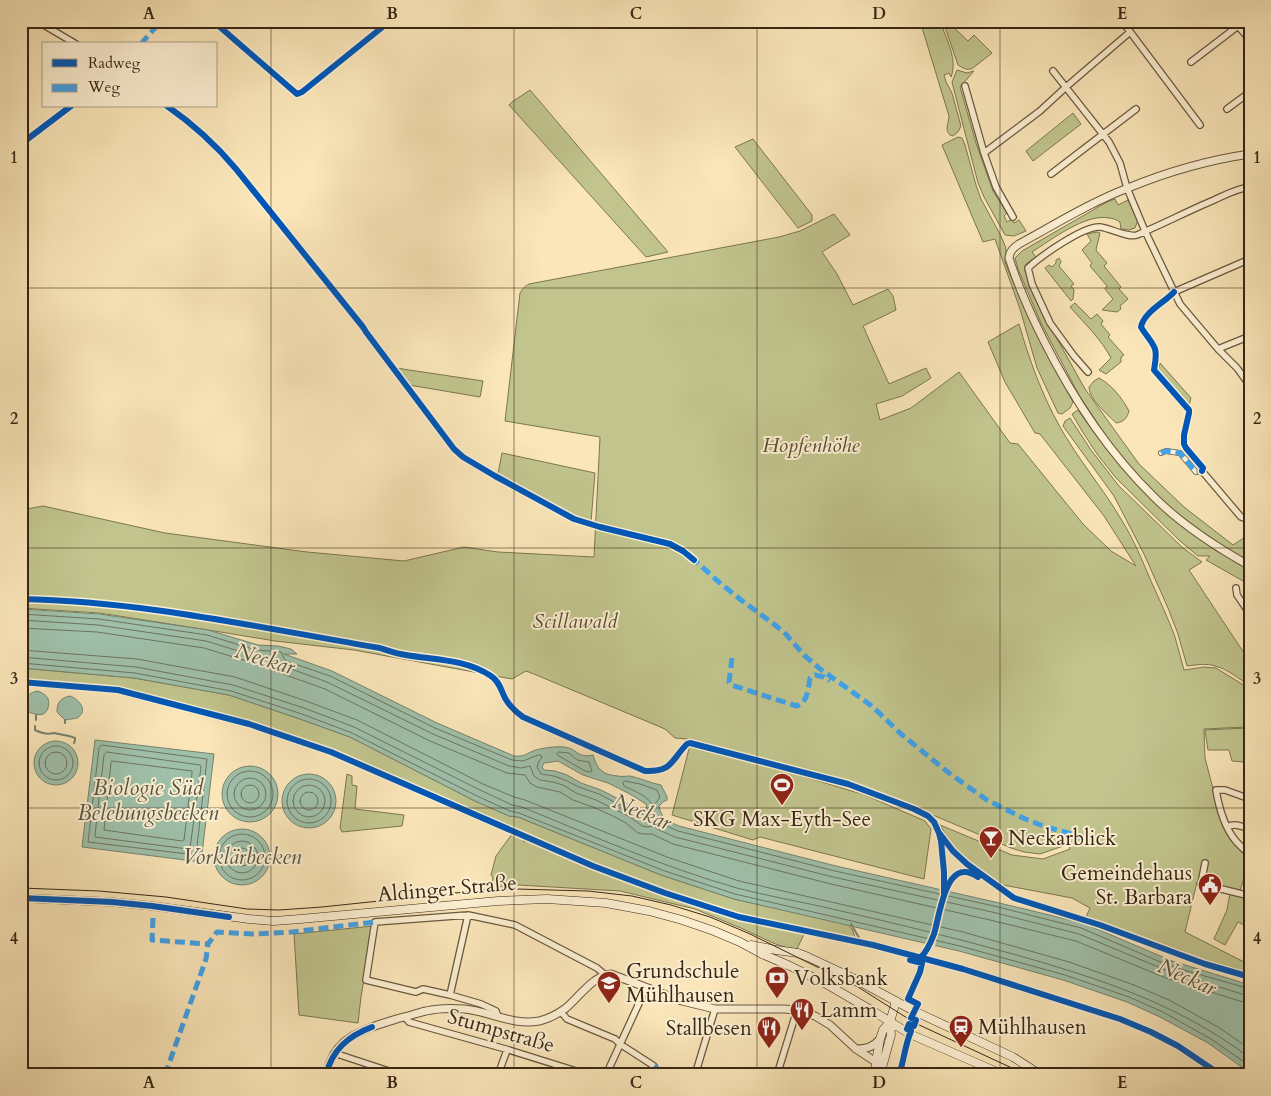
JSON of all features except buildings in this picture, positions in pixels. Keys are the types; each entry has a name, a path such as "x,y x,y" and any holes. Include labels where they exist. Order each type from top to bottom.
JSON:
{"main road":[{"name":"Aldinger Straße","path":"21,898 112,902 229,918 274,920 498,901 560,900 606,904 650,911 714,931 740,942 823,982 907,1033 1004,1075"},
{"name":"Aldinger Straße","path":"740,942 767,949 798,952 808,956 941,1024 1013,1057 1041,1075"},
{"path":"875,1075 891,1035 890,1022 896,1001"},
{"path":"880,1075 880,1039 883,1030 890,1022"},
{"path":"891,1035 900,1032 907,1033"}],"street":[{"path":"37,21 73,42"},
{"path":"1122,21 1200,125"},
{"path":"1191,62 1238,23 1250,40"},
{"path":"984,153 1040,111 1130,32"},
{"path":"1053,71 1109,142 1120,163 1127,188 1145,230 1180,304 1218,349 1237,368 1250,386"},
{"path":"965,86 996,187 1013,217"},
{"path":"1227,109 1250,92"},
{"path":"1050,174 1136,110"},
{"path":"1250,154 1199,165 1127,188 1019,244 1013,249 1009,258 1032,316 1053,360 1080,405 1110,447 1143,486 1170,512 1223,551 1250,566"},
{"path":"1088,372 1050,323 1032,284 1028,268 1058,246 1090,228 1100,227 1134,236 1227,194 1250,187"},
{"path":"1174,292 1250,259"},
{"path":"1218,349 1250,336"},
{"path":"1161,453 1166,451 1180,453 1196,472 1202,471 1210,476 1241,517 1250,520"},
{"path":"1236,588 1237,595 1250,614"},
{"path":"1250,799 1225,790 1216,790 1222,818 1235,840 1250,855"},
{"path":"1227,827 1238,825 1250,830"},
{"path":"1206,863 1201,884 1250,896"},
{"name":"Aldinger Straße","path":"468,915 450,995 423,989 416,992 366,980 375,922 468,915 516,925 597,968 604,974 611,974 682,1001 715,1009 784,1009 797,1010 815,1016 830,1025 856,1048 879,1064"},
{"path":"326,1075 334,1053 343,1043 365,1030 426,1010 448,1008 466,1009 516,1022 539,1021 561,1012 604,974"},
{"path":"606,1075 646,988"},
{"path":"450,995 481,1004 496,1011 498,1017"},
{"path":"695,1075 715,1009"},
{"path":"777,1075 797,1010"},
{"path":"561,1012 567,1019 615,1039 654,1066"},
{"name":"Stumpstraße","path":"405,1017 409,1022 589,1075"},
{"path":"856,1048 864,1049 871,1047 880,1039"},
{"path":"498,1075 507,1050"},
{"path":"334,1053 401,1075"}],"green space":[{"path":"920,21 940,21 950,49 953,70 951,77 949,73 944,75 952,93 961,126 953,136 947,130 949,116"},
{"path":"943,21 947,21 968,41 974,35 992,53 971,69 965,69 958,65"},
{"path":"957,70 967,73 974,71 960,87 976,143 993,191 1007,213 1004,216 1007,222 1012,219 1014,223 1019,220 1026,231 1014,236 1005,235 978,183 952,82"},
{"path":"530,90 668,252 646,257 509,105"},
{"path":"1073,113 1081,124 1033,161 1026,151"},
{"path":"958,137 962,138 965,145 981,199 1006,248 1005,262 1008,270 1031,322 1073,402 1070,408 1062,414 1058,413 1037,368 1020,309 995,239 983,242 942,145"},
{"path":"753,139 812,215 812,221 798,228 735,147"},
{"path":"1115,199 1118,205 1128,200 1138,220 1135,228 1129,230 1121,229 1120,222 1110,218 1100,218 1080,223 1032,252 1036,257 1026,264 1025,271 1046,319 1085,389 1139,464 1184,507 1233,545 1250,534 1250,561 1229,550 1156,497 1110,442 1079,395 1041,323 1018,269 1015,258 1022,251"},
{"path":"834,214 850,235 822,252 837,274 853,305 888,289 893,296 896,310 863,326 889,384 926,368 931,378 902,396 876,404 880,420 911,408 959,372 1010,443 1018,444 1083,524 1111,551 1136,566 1104,516 1040,434 1035,433 1005,382 988,342 1019,324 1036,377 1053,415 1074,450 1114,507 1137,549 1175,637 1184,670 1204,667 1216,668 1250,689 1250,720 1246,727 1204,729 1205,758 1223,827 1241,851 1250,858 1240,891 1197,882 1185,932 1250,965 1250,975 1209,963 1179,950 1086,917 1090,908 1072,898 1003,885 988,878 972,867 950,842 940,825 1012,855 1043,859 1070,849 1069,844 1040,854 1011,848 871,789 687,739 675,738 665,729 526,671 512,679 354,650 275,641 100,613 21,608 21,510 43,506 165,533 307,552 404,561 464,547 498,552 594,557 600,437 505,421 520,293 522,290 529,284 779,237 800,231"},
{"path":"1100,233 1096,250 1107,263 1104,266 1128,299 1120,306 1121,309 1117,312 1102,310 1113,299 1105,289 1107,286 1090,266 1092,263 1082,250 1091,241 1087,234"},
{"path":"1059,258 1061,262 1059,266 1074,284 1071,286 1074,290 1071,301 1045,268 1049,265 1052,267"},
{"path":"1075,303 1091,319 1097,314 1103,321 1101,324 1110,335 1108,337 1124,355 1121,357 1121,362 1106,374 1099,370 1111,358 1098,338 1070,307"},
{"path":"1160,363 1191,398 1189,405 1158,370"},
{"path":"396,368 483,381 480,397 409,385"},
{"path":"1099,378 1116,392 1129,411 1123,421 1116,423 1092,397 1089,387"},
{"path":"1078,410 1122,467 1159,507 1218,552 1250,569 1250,585 1206,560 1210,556 1198,556 1180,541 1116,478 1097,454 1072,414"},
{"path":"1070,418 1091,450 1119,486 1183,548 1202,562 1189,570 1250,662 1250,686 1220,667 1205,664 1187,666 1178,634 1144,554 1114,496 1063,426 1065,421"},
{"path":"502,453 595,473 591,522 575,516 503,478 498,474"},
{"path":"21,668 134,678 229,695 350,737 475,801 661,875 734,899 847,924 852,929 856,940 735,913 634,880 315,746 247,721 120,689 21,681"},
{"path":"1250,723 1250,769 1244,762 1232,761 1229,750 1208,750 1205,730 1247,728"},
{"name":"SKG Max-Eyth-See","path":"690,745 769,766 865,795 925,821 931,829 924,879 760,837 753,840 672,815"},
{"path":"347,774 352,776 352,785 357,786 355,809 404,815 402,826 342,832 340,828"},
{"path":"512,834 520,836 524,842 528,840 525,838 594,868 668,896 739,918 805,932 797,949 790,949 695,909 620,891 518,885 491,888 493,878 491,875 496,856"},
{"path":"1230,893 1250,898 1250,928 1238,922 1225,945 1214,939 1227,910"},
{"path":"373,926 358,1023 299,1015 294,934"}],"water":[{"name":"Neckar","path":"21,609 99,614 208,630 258,645 291,649 297,654 284,654 332,671 437,723 514,756 546,748 568,748 584,756 593,755 598,768 604,773 630,776 661,785 667,797 667,800 659,806 663,817 679,826 836,866 1083,923 1172,961 1250,985 1250,1073 1208,1043 1160,1017 1127,1002 1063,980 959,951 734,899 661,875 475,801 350,737 229,695 134,678 21,668","holes":["558,761 583,775 608,783 646,804 648,815 646,816 636,808 601,790 581,783 567,775 544,770 542,767 544,763"]},
{"path":"38,691 45,695 49,701 47,710 41,715 26,711 25,707 25,700 28,695"},
{"path":"70,696 79,702 82,712 77,718 65,720 57,712 58,706 62,699"},
{"name":"Biologie Süd Belebungsbecken","path":"95,740 214,754 201,862 82,847"},
{"path":"56,741 68,745 74,751 78,763 74,775 68,781 56,785 44,781 38,775 34,763 38,751 44,745"},
{"name":"Vorklärbecken","path":"250,766 261,768 270,774 276,783 278,794 276,805 270,814 261,820 250,822 239,820 230,814 224,805 222,794 224,783 230,774 239,768"},
{"path":"304,774 314,774 324,778 332,786 336,801 332,816 324,824 314,828 304,828 294,824 286,816 282,806 282,796 286,786 294,778"},
{"name":"Vorklärbecken","path":"242,829 257,834 265,842 270,857 265,872 257,880 242,885 227,880 219,872 214,857 219,842 227,834"}],"pier":[{"path":"942,887 949,889 939,924 935,947 932,947 932,942 930,946 927,945"}],"waterway":[{"path":"36,715 36,720"},
{"path":"35,726 35,730 42,733 54,733 75,738 74,743"},
{"path":"851,924 861,941"}],"tram line":[{"path":"21,888 99,891 166,897 247,909 279,910 484,890 588,891 632,896 710,917 750,934 858,987 915,1023 1027,1075"}],"marked path":[{"path":"143,42 161,21"},
{"path":"1161,453 1166,451 1180,453 1196,472 1202,471 1202,467"},
{"path":"691,557 741,600 784,632 804,655 819,668 872,706 901,734 949,773 987,800 1023,818 1075,835 1083,840"},
{"path":"732,658 729,682 731,685 797,706 805,698 810,678 815,675 830,681"},
{"path":"153,918 152,940 208,944"},
{"path":"165,1075 206,959 208,944 217,932 253,934 292,932 375,922"},
{"path":"654,1066 666,1075"}],"cycle path":[{"path":"213,21 297,94 302,92 390,21"},
{"path":"21,144 68,108"},
{"path":"170,108 204,135 236,169 363,327 454,449 463,457 574,519 670,544 694,560"},
{"path":"1174,292 1150,312 1141,327 1155,349 1154,370 1189,410 1184,444 1203,468 1202,471"},
{"path":"21,599 66,601 156,610 380,648 403,655 460,663 481,670 494,678 509,704 523,717 645,771 654,771 666,767 690,743 848,784 914,809 928,816 934,822 941,841 944,893"},
{"path":"21,682 118,690 249,724 331,752 593,866 665,893 739,917 873,945 963,969 1120,1019 1178,1046 1221,1075"},
{"path":"940,834 953,851 967,864 1014,898 1100,925 1205,964 1250,977"},
{"path":"920,958 927,950 933,937 942,902 951,880 958,874 967,872 978,877"},
{"path":"21,898 112,902 229,917"},
{"path":"899,1075 911,1031 907,1029 909,1024 914,1026 916,1020 911,1018 918,1004 908,999 922,963 910,960"},
{"path":"326,1075 332,1058 342,1045 372,1027"}],"place":[{"name":"SKG Max-Eyth-See","path":"782,806"},
{"name":"Neckarblick","path":"991,859"},
{"name":"Gemeindehaus St. Barbara","path":"1210,906"},
{"name":"Volksbank","path":"777,999"},
{"name":"Grundschule Mühlhausen","path":"609,1004"},
{"name":"Lamm","path":"802,1031"},
{"name":"Mühlhausen","path":"961,1048"},
{"name":"Stallbesen","path":"769,1049"}],"park label":[{"name":"Hopfenhöhe","path":"811,445"},
{"name":"Scillawald","path":"575,621"}]}
